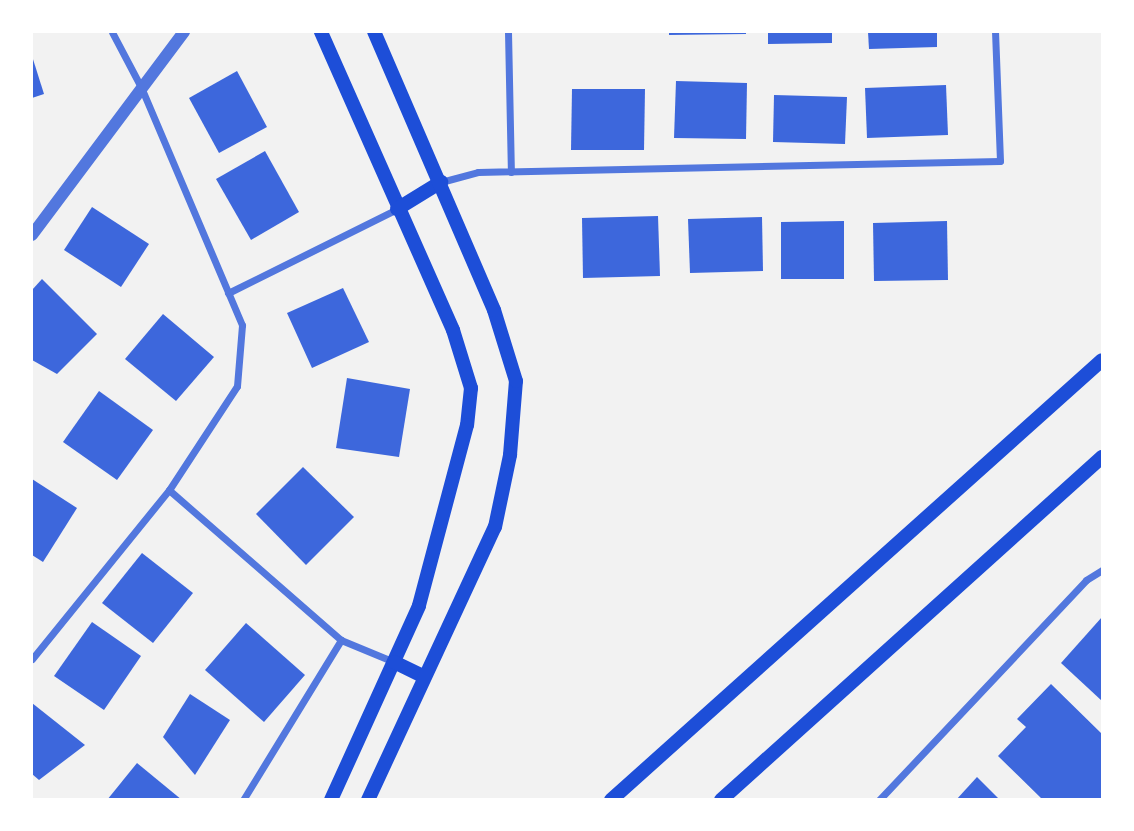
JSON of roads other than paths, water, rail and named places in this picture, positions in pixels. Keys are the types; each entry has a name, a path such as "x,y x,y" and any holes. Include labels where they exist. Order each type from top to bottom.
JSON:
{"main road":[{"path":"321,32 397,209 453,330 471,388 467,425 419,606 331,800"},
{"path":"368,800 495,527 510,454 516,381 494,310 374,32"},
{"path":"397,209 441,182"},
{"path":"611,800 1102,360"},
{"path":"721,800 1101,462"},
{"path":"394,662 425,677"}],"street":[{"path":"32,659 169,490 237,386 242,325 142,89 112,32"},
{"path":"32,235 184,32"},
{"path":"508,32 511,172"},
{"path":"441,182 478,172 1000,161 995,32"},
{"path":"228,293 397,209"},
{"path":"169,490 341,640 394,662"},
{"path":"879,800 1086,580 1102,570"},
{"path":"243,800 341,640"}]}
